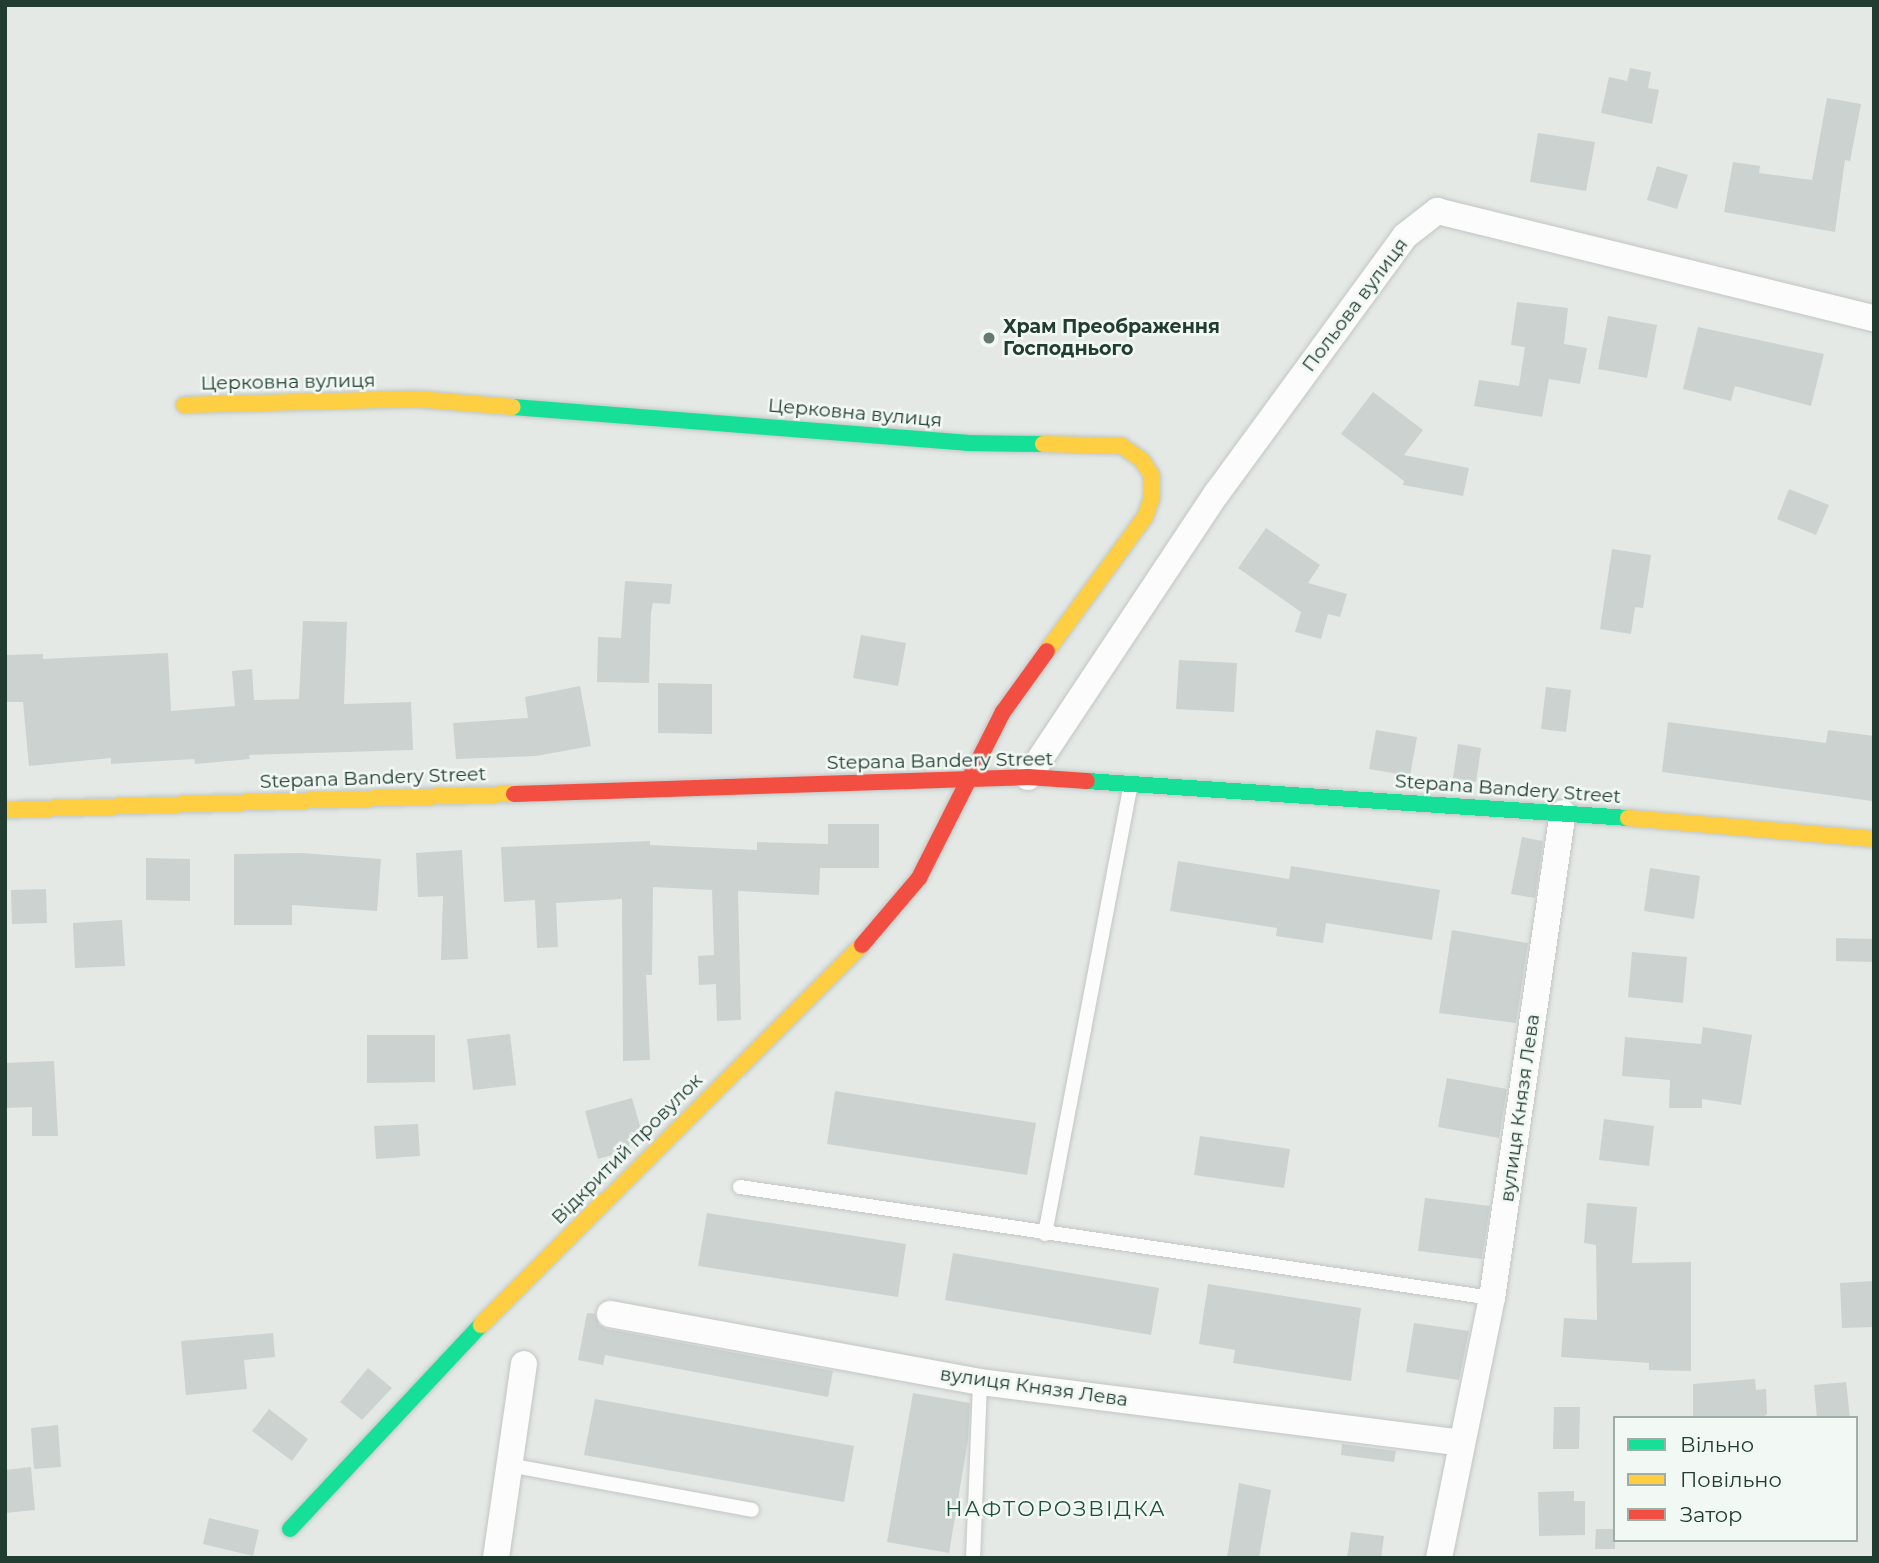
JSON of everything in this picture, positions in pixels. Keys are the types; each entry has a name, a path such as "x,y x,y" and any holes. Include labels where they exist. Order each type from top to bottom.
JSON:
{"street":[{"name":"Польова вулиця","path":"1028,777 1217,493 1405,236 1437,211 1874,318"},
{"name":"Церковна вулиця","path":"184,405 416,398 967,443 1122,446 1142,460 1152,476 1152,497 1144,517 1003,712 970,780"},
{"name":"Stepana Bandery Street","path":"5,810 1028,777 1563,813 1874,839"},
{"name":"Відкритий провулок","path":"290,1530 516,1288 872,936 919,878 970,780"},
{"name":"вулиця Князя Лева","path":"1439,1558 1492,1298 1563,813"},
{"name":"вулиця Князя Лева","path":"610,1314 980,1382 1461,1443"},
{"path":"496,1558 524,1364"}],"lane":[{"path":"1045,1234 1131,783"},
{"path":"740,1187 1492,1298"},
{"path":"973,1558 980,1382"},
{"path":"508,1465 752,1510"}],"building":[{"path":"1630,68 1651,72 1648,88 1659,90 1652,124 1601,113 1609,77 1627,81"},
{"path":"1827,98 1861,104 1850,161 1845,160 1835,232 1724,212 1733,162 1760,166 1759,173 1812,180"},
{"path":"1538,133 1595,142 1586,191 1530,182"},
{"path":"1657,166 1688,175 1677,209 1647,200"},
{"path":"1517,302 1568,308 1564,344 1587,348 1580,384 1549,379 1542,417 1474,406 1479,380 1519,386 1525,347 1511,345"},
{"path":"1608,316 1657,325 1647,378 1598,369"},
{"path":"1698,327 1824,354 1811,406 1735,386 1731,401 1683,389"},
{"path":"1373,392 1423,430 1404,455 1469,468 1463,496 1403,485 1404,481 1341,434"},
{"path":"1789,489 1829,505 1816,535 1777,519"},
{"path":"1266,528 1320,565 1308,583 1347,594 1340,617 1328,614 1321,639 1295,632 1301,612 1238,568"},
{"path":"1612,549 1651,555 1643,608 1635,607 1631,634 1600,629"},
{"path":"625,581 672,584 670,604 653,603 649,683 597,682 598,637 621,638"},
{"path":"303,621 347,622 344,704 411,702 413,750 249,755 250,759 195,764 194,759 111,764 111,758 29,766 23,702 5,702 5,655 43,654 43,659 168,653 171,711 235,706 232,671 252,669 254,700 299,699"},
{"path":"861,635 906,643 898,686 853,678"},
{"path":"1179,660 1237,663 1234,712 1176,709"},
{"path":"658,683 712,684 712,734 658,733"},
{"path":"580,686 591,746 536,756 456,759 453,723 528,718 525,697"},
{"path":"1546,687 1571,690 1566,732 1541,729"},
{"path":"1668,722 1826,743 1828,730 1874,736 1872,801 1662,772"},
{"path":"1376,730 1417,737 1410,776 1369,769"},
{"path":"1458,744 1481,748 1476,782 1453,778"},
{"path":"828,824 879,824 879,868 820,868 819,895 738,891 741,1020 717,1021 716,984 699,985 698,956 714,955 712,890 653,887 652,975 646,975 650,1060 623,1061 622,899 556,903 558,947 537,948 535,900 504,902 501,847 650,841 650,845 757,850 757,842 828,844"},
{"path":"1522,837 1543,841 1535,898 1511,894"},
{"path":"462,850 468,959 441,960 443,896 418,897 416,853"},
{"path":"301,853 381,859 377,911 292,905 292,925 234,925 234,854"},
{"path":"146,858 190,859 190,901 146,900"},
{"path":"1178,861 1289,879 1291,866 1440,890 1432,940 1326,923 1323,943 1276,936 1277,928 1170,911"},
{"path":"1650,868 1700,876 1694,919 1644,911"},
{"path":"46,889 47,923 12,924 11,890"},
{"path":"122,920 125,966 75,968 73,923"},
{"path":"1452,930 1528,943 1516,1023 1439,1013"},
{"path":"1836,938 1874,939 1874,962 1836,961"},
{"path":"1632,952 1687,957 1683,1003 1628,997"},
{"path":"1703,1027 1752,1035 1741,1105 1702,1099 1702,1108 1669,1108 1670,1080 1622,1076 1625,1037 1701,1044"},
{"path":"510,1034 516,1085 473,1090 467,1039"},
{"path":"367,1035 435,1035 435,1082 367,1083"},
{"path":"54,1061 58,1136 32,1136 32,1107 5,1108 5,1063"},
{"path":"1447,1078 1507,1089 1499,1138 1438,1127"},
{"path":"835,1091 1036,1123 1027,1175 827,1144"},
{"path":"632,1098 642,1133 623,1152 598,1159 585,1111"},
{"path":"1604,1119 1654,1126 1649,1166 1599,1160"},
{"path":"418,1124 420,1156 376,1159 374,1126"},
{"path":"1200,1136 1290,1149 1284,1188 1194,1175"},
{"path":"1425,1198 1490,1206 1482,1259 1418,1251"},
{"path":"1587,1203 1637,1207 1632,1263 1691,1262 1691,1371 1649,1370 1649,1363 1561,1357 1564,1318 1597,1320 1596,1245 1584,1243"},
{"path":"707,1213 906,1244 898,1297 698,1266"},
{"path":"953,1253 1159,1288 1151,1335 945,1300"},
{"path":"1874,1281 1874,1327 1842,1328 1840,1283"},
{"path":"1208,1284 1361,1308 1351,1381 1233,1363 1235,1350 1199,1344"},
{"path":"587,1313 595,1314 599,1325 607,1329 833,1371 828,1397 605,1355 603,1365 578,1360"},
{"path":"1414,1323 1469,1331 1459,1380 1406,1372"},
{"path":"273,1333 275,1357 244,1360 247,1389 186,1395 181,1341"},
{"path":"368,1368 392,1388 362,1420 340,1402"},
{"path":"1755,1379 1756,1390 1766,1389 1767,1414 1693,1416 1693,1384"},
{"path":"1846,1382 1850,1416 1817,1416 1814,1385"},
{"path":"913,1393 970,1403 968,1440 949,1553 887,1542"},
{"path":"595,1399 854,1446 844,1502 584,1455"},
{"path":"1554,1407 1580,1407 1579,1449 1553,1449"},
{"path":"269,1409 308,1439 292,1461 252,1431"},
{"path":"58,1425 61,1467 34,1469 31,1428"},
{"path":"1342,1444 1396,1451 1394,1462 1341,1455"},
{"path":"31,1467 35,1510 5,1513 5,1470"},
{"path":"1239,1483 1271,1490 1259,1558 1227,1558"},
{"path":"1574,1491 1574,1501 1585,1501 1585,1535 1539,1536 1538,1492"},
{"path":"209,1518 259,1530 253,1556 203,1544"},
{"path":"1596,1529 1613,1529 1615,1549 1595,1549"},
{"path":"1351,1532 1384,1536 1381,1558 1347,1558"}],"traffic: fast":[{"path":"513,407 967,443 1043,444"},
{"path":"1087,781 1628,818"},
{"path":"290,1529 481,1325"}],"traffic: slow":[{"path":"184,405 416,399 513,407"},
{"path":"1043,444 1122,446 1142,460 1152,476 1152,497 1145,517 1047,651"},
{"path":"5,810 514,794"},
{"path":"1628,818 1874,839"},
{"path":"481,1325 862,945"}],"traffic: jam":[{"path":"862,945 919,878 1003,712 1047,651"},
{"path":"514,794 1028,777 1087,781"}],"place":[{"name":"Храм Преображення Господнього","path":"989,338"}],"district":[{"name":"НАФТОРОЗВІДКА","path":"1056,1509"}]}
